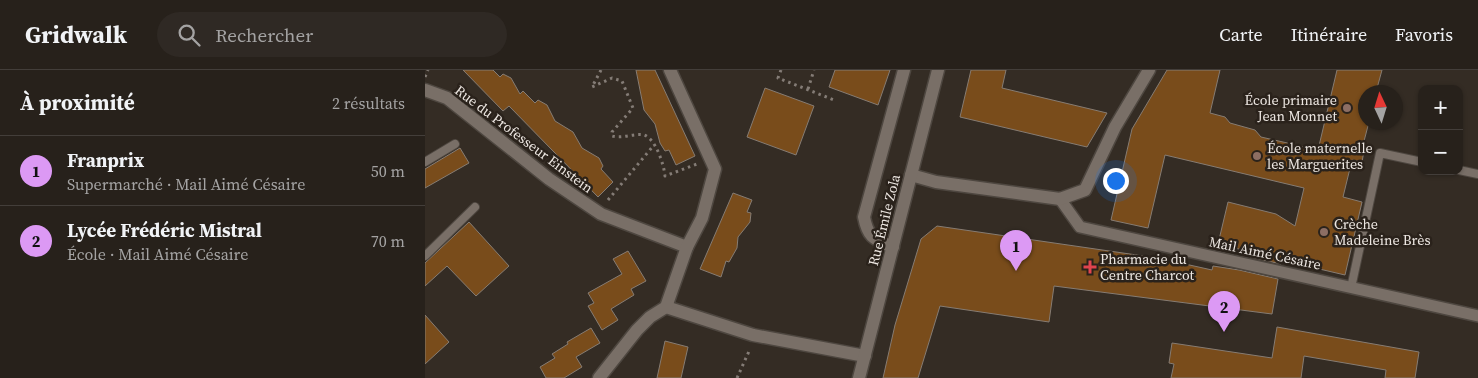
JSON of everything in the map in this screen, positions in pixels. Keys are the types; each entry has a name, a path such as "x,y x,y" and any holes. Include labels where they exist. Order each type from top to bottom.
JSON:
{"street":[{"path":"599,378 637,330 650,317 666,307 687,247 703,218 715,169 670,70"},
{"path":"893,247 872,237 867,229 864,217 904,70"},
{"name":"Rue Émile Zola","path":"859,378 938,70"},
{"path":"911,175 936,182 1060,199 1085,190 1115,127 1149,70"},
{"name":"Rue du Professeur Einstein","path":"425,90 447,98 549,180 598,212 687,247"},
{"name":"Mail Aimé Césaire","path":"1060,199 1080,227 1478,316"},
{"path":"666,307 753,335 865,356"}],"lane":[{"path":"425,162 455,144"},
{"path":"1351,288 1380,153 1418,161"},
{"path":"1463,171 1478,174"},
{"path":"425,256 475,207"}],"path":[{"path":"601,70 592,86 612,78 622,81 633,108 611,132 612,136 644,135 654,145 663,161 665,176 710,158"},
{"path":"781,70 778,78 834,100"},
{"path":"808,89 814,70"},
{"path":"598,212 654,145"},
{"path":"737,378 749,353 753,335"}],"building":[{"path":"463,70 493,70 500,77 503,74 511,78 520,94 523,91 535,103 538,100 547,105 555,121 573,132 582,148 599,158 603,166 601,169 613,182 598,197 509,106 503,111"},
{"path":"636,70 655,70 695,156 676,165 669,150 665,151 660,143 655,124 644,110"},
{"path":"835,70 890,70 878,105 829,87"},
{"path":"971,70 1006,70 1002,88 1107,113 1087,147 960,117"},
{"path":"1167,70 1220,70 1210,113 1225,117 1230,123 1255,130 1261,137 1318,150 1337,70 1382,70 1378,85 1358,85 1358,130 1367,130 1363,145 1365,145 1362,162 1352,160 1343,197 1362,202 1345,275 1281,260 1281,264 1250,257 1251,252 1218,244 1228,202 1276,214 1295,226 1304,188 1165,155 1148,228 1111,220 1132,129"},
{"path":"765,88 814,106 796,155 747,137"},
{"path":"460,148 469,163 425,188 425,169"},
{"path":"733,193 752,200 747,212 751,213 750,222 738,237 737,248 729,262 726,261 721,277 700,269"},
{"path":"469,222 509,266 476,296 447,266 425,286 425,263"},
{"path":"937,226 1185,262 1185,264 1212,270 1213,266 1239,270 1278,279 1272,314 1054,286 1049,322 940,306 918,378 883,378 895,325 921,239"},
{"path":"628,251 646,281 631,289 634,295 611,309 618,320 602,330 588,306 594,303 588,293 622,274 613,259"},
{"path":"425,315 449,342 425,364"},
{"path":"1277,327 1419,352 1415,378 1385,378 1386,370 1304,356 1301,378 1171,378 1174,364 1169,363 1172,343 1272,358"},
{"path":"591,328 600,343 576,357 582,367 564,378 546,378 540,367 555,358 552,354 568,344 567,342"},
{"path":"665,341 688,347 681,378 657,378"}],"place":[{"name":"École primaire Jean Monnet","path":"1347,108"},
{"name":"École maternelle les Marguerites","path":"1257,156"},
{"name":"Crèche Madeleine Brès","path":"1324,232"},
{"name":"Pharmacie du Centre Charcot","path":"1090,267"},
{"name":"Franprix","path":"1016,271"},
{"name":"Lycée Frédéric Mistral","path":"1224,332"}]}
